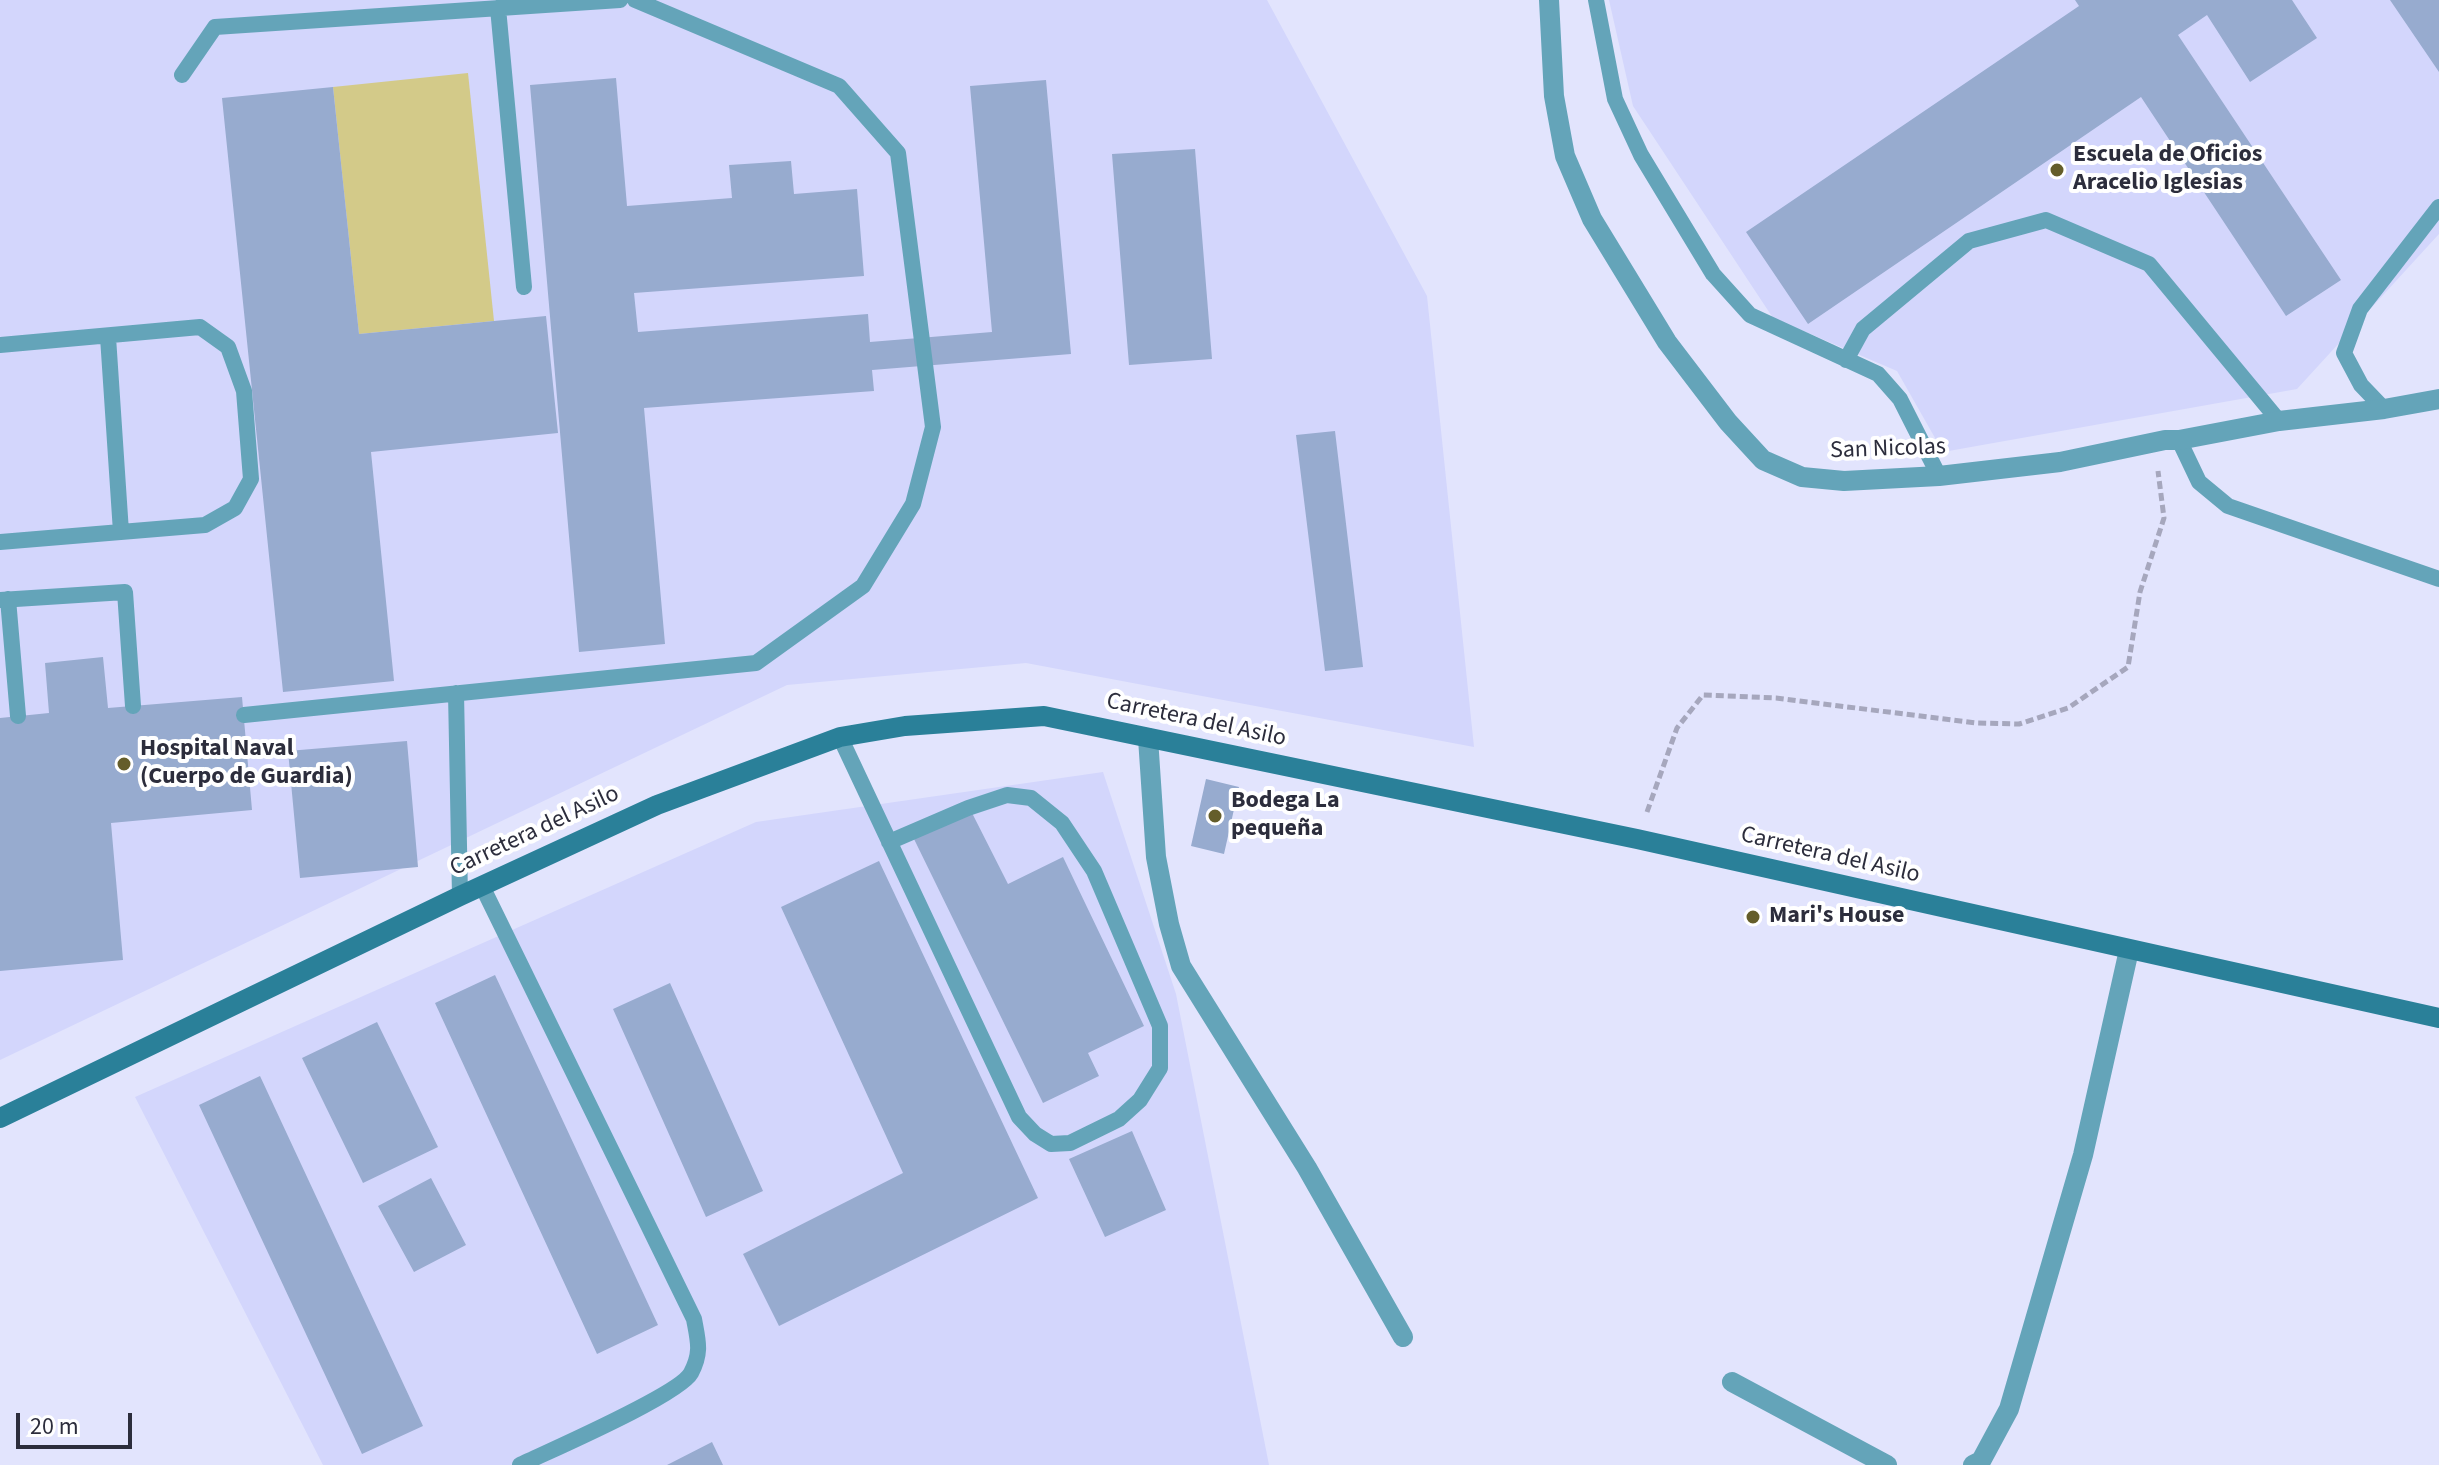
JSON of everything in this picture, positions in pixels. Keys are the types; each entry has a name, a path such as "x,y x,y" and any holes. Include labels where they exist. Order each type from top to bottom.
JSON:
{"street":[{"name":"San Nicolas","path":"1549,0 1554,96 1565,156 1592,219 1667,342 1728,422 1763,460 1802,477 1844,481 1939,476 2060,462 2279,421 2384,409 2439,399"},
{"name":"Carretera del Asilo","path":"0,1118 460,896 657,805 840,737 905,726 1044,716 1637,839 2439,1018"},
{"path":"1148,738 1156,857 1181,966 1307,1168 1403,1337"},
{"path":"1973,1465 1981,1461 2009,1409 2083,1155 2129,950"},
{"path":"1732,1382 1887,1465"}],"lane":[{"path":"182,75 215,27 620,0"},
{"path":"244,715 756,663 863,586 913,504 933,427 898,153 839,86 635,0"},
{"path":"1596,0 1615,99 1641,155 1713,274 1750,315 1878,374 1900,399 1939,476"},
{"path":"498,8 524,287"},
{"path":"2384,409 2361,385 2344,353 2360,309 2439,207"},
{"path":"1846,360 1863,329 1969,241 2046,220 2149,264 2279,421"},
{"path":"0,345 200,327 228,347 244,391 251,479 235,508 205,525 0,542"},
{"path":"108,337 121,532"},
{"path":"2179,440 2199,482 2228,506 2439,579"},
{"path":"18,716 4,599 125,592 133,706"},
{"path":"456,693 460,896"},
{"path":"840,737 889,842 1019,1117 1035,1134 1051,1144 1070,1143 1119,1119 1140,1100 1160,1068 1160,1026 1094,871 1062,823 1031,798 1007,795 889,842"},
{"path":"482,886 694,1319 700,1350 689,1377 657,1398 520,1465"}],"path":[{"path":"1637,839 1677,728 1703,695 1776,698 1976,723 2019,724 2068,708 2128,667 2140,592 2164,518 2154,442"}],"shaded area":[{"path":"0,0 1267,0 1427,296 1474,747 1026,663 787,685 0,1060"},
{"name":"Escuela de Oficios Aracelio Iglesias","path":"1609,0 2439,0 2439,234 2297,389 1943,452 1897,371 1773,318 1633,106"},
{"path":"468,73 494,321 359,334 333,87"},
{"path":"1103,772 1176,994 1269,1465 323,1465 135,1097 756,822"}],"building":[{"path":"2075,0 2292,0 2317,38 2250,82 2207,15 2178,35 2341,280 2286,316 2141,97 1808,324 1746,232 2079,6"},
{"path":"2390,0 2439,0 2439,72"},
{"path":"616,78 627,206 732,198 729,165 791,161 794,194 857,189 864,276 634,293 638,332 868,314 870,342 992,332 970,86 1046,80 1071,354 872,370 874,391 644,408 665,644 579,652 530,85"},
{"path":"333,87 359,334 546,316 558,433 371,452 394,681 283,692 222,98"},
{"path":"1195,149 1212,359 1129,365 1112,154"},
{"path":"1335,431 1363,667 1325,671 1296,435"},
{"path":"103,657 108,708 242,697 252,810 111,823 123,960 0,971 0,718 49,713 45,663"},
{"path":"407,741 418,867 300,878 288,751"},
{"name":"Bodega La pequeña","path":"1206,779 1239,787 1224,854 1191,846"},
{"path":"971,811 1008,884 1063,857 1144,1026 1088,1053 1099,1076 1043,1103 914,839"},
{"path":"879,861 1038,1198 779,1326 743,1254 903,1173 781,907"},
{"path":"495,975 658,1325 597,1354 435,1003"},
{"path":"670,983 763,1191 706,1217 613,1009"},
{"path":"377,1022 438,1147 363,1183 302,1058"},
{"path":"260,1076 423,1426 362,1454 199,1105"},
{"path":"1132,1131 1166,1210 1105,1237 1069,1159"},
{"path":"431,1178 466,1245 414,1272 378,1206"},
{"path":"712,1442 723,1465 667,1465"}],"place":[{"name":"Escuela de Oficios Aracelio Iglesias","path":"2057,170"},
{"name":"Hospital Naval (Cuerpo de Guardia)","path":"124,764"},
{"name":"Bodega La pequeña","path":"1215,816"},
{"name":"Mari's House","path":"1753,917"}]}
